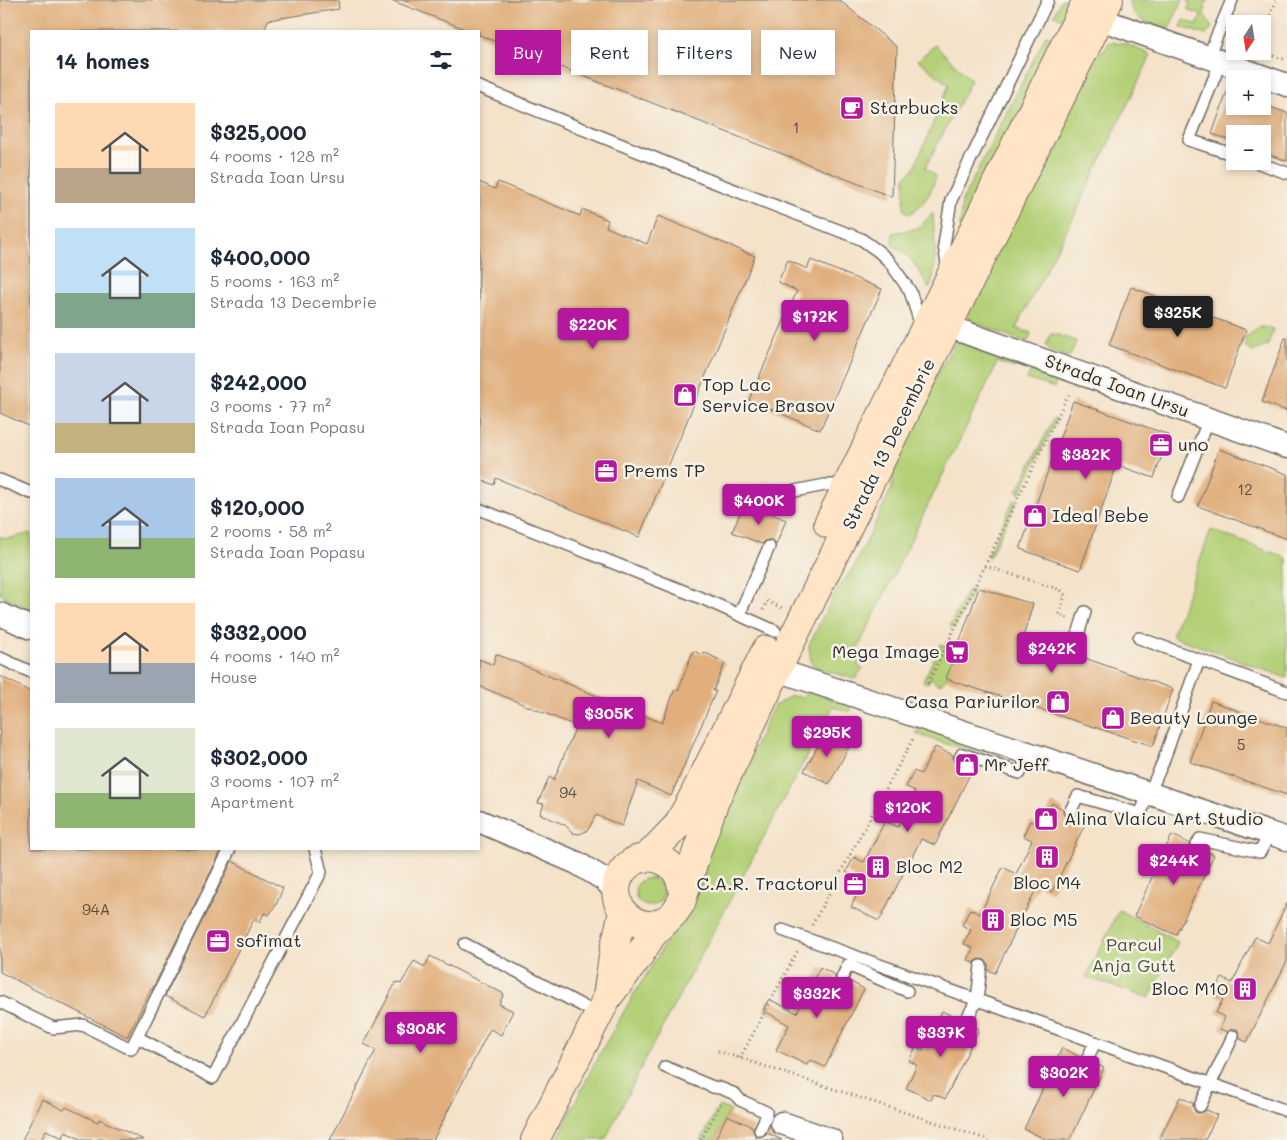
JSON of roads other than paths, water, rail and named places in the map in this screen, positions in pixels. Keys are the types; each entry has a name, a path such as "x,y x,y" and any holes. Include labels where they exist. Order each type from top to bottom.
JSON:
{"main road":[{"name":"Strada 13 Decembrie","path":"602,1006 628,882 677,826 692,799 847,485 935,328 949,278 1098,6"},
{"name":"Strada 13 Decembrie","path":"535,1140 602,1006 652,935 675,912 681,903 715,801 935,328 1098,6"},
{"path":"668,919 658,924 642,924 628,917 628,882 656,858 672,866 682,882 683,893"}],"street":[{"path":"1098,6 1214,59 1287,85"},
{"name":"Strada Ioan Ursu","path":"935,328 1209,419 1287,447"},
{"path":"0,614 30,628"},
{"path":"777,670 1278,836"},
{"path":"480,821 577,863 601,862 628,882"},
{"path":"782,1123 831,1140"}],"lane":[{"path":"1226,153 1189,140 1232,0"},
{"path":"949,278 944,245 951,200 1046,1"},
{"path":"480,87 706,179 861,239 889,261 935,328"},
{"path":"1271,167 1287,173"},
{"path":"1178,497 1209,419"},
{"path":"0,480 30,493"},
{"path":"748,504 750,500 825,485 847,485"},
{"path":"480,509 706,600 775,631"},
{"path":"739,615 769,547"},
{"path":"1072,654 1085,612"},
{"path":"1139,638 1287,692"},
{"path":"0,658 30,672"},
{"path":"1070,812 1078,796 1140,814 1150,794 1199,660"},
{"path":"960,759 962,754 1020,773 1030,754"},
{"path":"1196,847 1200,839 1260,852 1278,836"},
{"path":"0,1002 53,1028 83,1025 131,1049 230,850"},
{"path":"137,1037 214,1078 321,872 315,850"},
{"path":"782,930 1287,1111"},
{"path":"465,944 602,1006"},
{"path":"842,978 848,965 907,991"},
{"path":"965,1022 977,1000 981,966"},
{"path":"1200,1106 1233,1036"},
{"path":"1086,1060 1095,1042"},
{"path":"665,1067 710,1086 735,1094 740,1100"},
{"path":"710,1086 718,1093 732,1100 740,1100 766,1112 766,1117 760,1130"}],"place":[{"name":"Starbucks","path":"852,108"},
{"name":"Top Lac Service Brasov","path":"685,395"},
{"name":"uno","path":"1161,445"},
{"name":"Prems TP","path":"606,471"},
{"name":"Ideal Bebe","path":"1035,516"},
{"name":"Mega Image","path":"957,652"},
{"name":"Casa Pariurilor","path":"1058,702"},
{"name":"Beauty Lounge","path":"1113,718"},
{"name":"Mr Jeff","path":"967,765"},
{"name":"Alina Vlaicu Art Studio","path":"1046,819"},
{"name":"Bloc M4","path":"1047,857"},
{"name":"Bloc M2","path":"878,867"},
{"name":"C.A.R. Tractorul","path":"855,884"},
{"name":"Bloc M5","path":"993,920"},
{"name":"sofimat","path":"218,941"},
{"name":"Bloc M10","path":"1245,989"}],"park label":[{"name":"Parcul Anja Gutt","path":"1134,955"}]}
